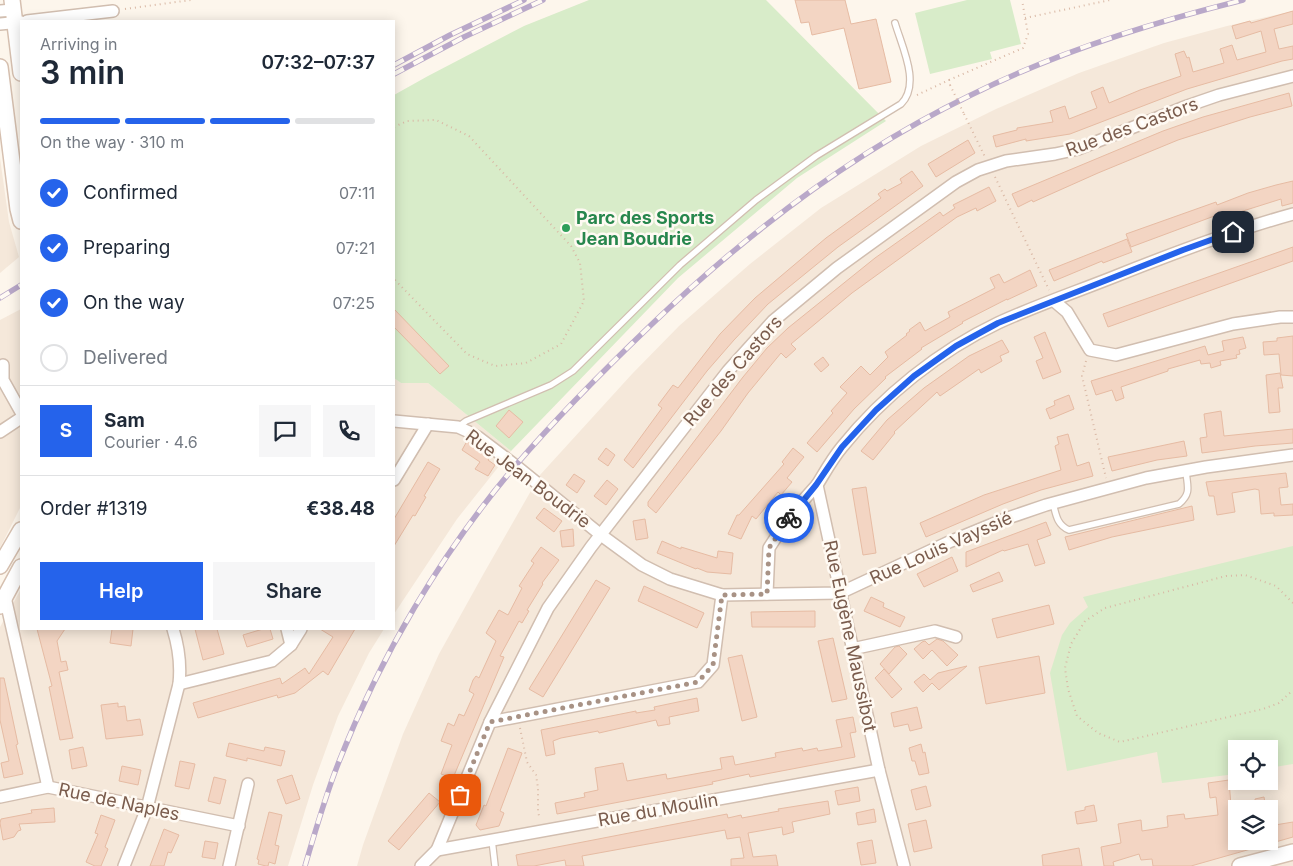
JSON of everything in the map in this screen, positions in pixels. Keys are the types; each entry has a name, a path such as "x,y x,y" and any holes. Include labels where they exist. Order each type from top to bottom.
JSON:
{"main road":[{"path":"13,16 20,66"},
{"path":"0,67 20,217"},
{"path":"0,566 20,532"},
{"path":"3,601 20,569"},
{"path":"1240,866 1293,852"}],"street":[{"path":"13,16 113,11"},
{"name":"Rue des Castors","path":"421,866 437,850 490,722 548,608 591,546 728,371 773,321 837,268 967,175 1006,161 1078,149 1195,103 1293,76"},
{"path":"767,594 769,548 791,514 816,485 842,447 876,410 914,376 956,346 998,323 1191,246 1293,214"},
{"path":"1054,301 1067,312 1090,350 1116,355 1232,324 1293,317"},
{"path":"3,365 2,380 20,410"},
{"path":"0,432 20,419"},
{"name":"Rue Jean Boudrie","path":"395,422 458,428 478,437 601,535"},
{"path":"395,478 428,424"},
{"name":"Rue Louis Vayssié","path":"601,535 649,569 670,579 722,595 840,593 949,542 1005,519 1053,503 1186,471 1293,455"},
{"name":"Rue Eugène Maussibot","path":"816,485 879,770 904,866"},
{"path":"490,722 698,682 713,665 722,595"},
{"path":"3,601 48,787"},
{"path":"124,866 147,808 178,684 181,666 173,630"},
{"path":"287,630 292,645"},
{"path":"178,684 272,661 292,645 300,630"},
{"path":"852,648 935,631 956,637"},
{"name":"Rue du Moulin","path":"437,850 879,770"},
{"path":"229,866 248,784"},
{"name":"Rue de Naples","path":"0,797 48,787 238,826"}],"lane":[{"path":"458,428 466,422 551,385 573,371 680,265 737,216 816,156 901,104 907,98 910,88 910,75 895,23"},
{"path":"1053,503 1057,520 1062,527 1068,530 1179,504 1186,498 1188,492 1186,471"},
{"path":"492,840 495,866"}],"path":[{"path":"113,11 191,0"},
{"path":"907,98 1023,48 1028,34 1022,0"},
{"path":"1025,18 1110,0"},
{"path":"949,80 950,86 1054,301"},
{"path":"395,127 407,121 436,120 469,136 571,246 580,263 584,301 561,344 526,363 495,366 467,354 395,280"},
{"path":"1090,350 1082,376 1109,488"},
{"path":"1293,603 1276,586 1245,576 1226,576 1105,608 1085,621 1071,644 1066,668 1068,690 1077,716 1098,733 1120,742 1263,708 1279,703 1293,690"},
{"path":"518,717 527,762 536,775 538,812 543,831"}],"shaded area":[{"path":"1293,11 1293,866 357,866 403,734 439,654 540,475 632,374 679,326 750,264 821,208 921,146 996,109 1079,73 1164,43"},
{"path":"0,158 9,222 19,257 0,273"},
{"path":"20,310 20,508 0,548 0,320"},
{"path":"395,379 401,383 428,383 511,451 457,519 395,612"},
{"path":"20,591 20,630 383,630 369,653 338,716 313,785 288,866 0,866 0,627"}],"green space":[{"name":"Parc des Sports Jean Boudrie","path":"589,0 766,0 886,121 797,178 678,278 511,451 428,383 401,383 395,379 395,94 524,26"},
{"path":"967,0 1010,0 1021,44 990,52 992,59 930,74 915,13"},
{"path":"1293,546 1293,764 1278,766 1278,740 1228,740 1228,775 1162,783 1157,752 1067,771 1050,673 1062,635 1070,623 1088,607 1083,597"}],"building":[{"path":"795,0 845,0 851,24 876,19 891,82 859,89 844,28 812,35 809,22 801,23"},
{"path":"1293,11 1293,24 1274,29 1279,49 1293,46 1293,59 1187,89 1070,134 1026,141 1026,139 996,147 993,136 1017,130 1017,128 1053,122 1050,111 1065,106 1069,119 1097,108 1091,92 1103,87 1109,103 1181,76 1175,54 1184,51 1187,58 1189,57 1193,72 1224,63 1220,49 1232,45 1237,60 1266,52 1261,31 1236,39 1232,26 1250,21 1251,23"},
{"path":"1289,93 1292,106 1178,140 1033,202 1032,200 1018,207 1012,194 1163,131 1203,117"},
{"path":"968,140 975,153 936,177 928,164"},
{"path":"912,171 923,186 838,247 768,304 707,371 633,468 624,460 662,408 658,405 673,385 678,388 720,334 755,298 826,238 881,198 878,194 885,189 887,191 902,183 900,179"},
{"path":"1293,181 1293,203 1282,206 1281,199 1224,217 1218,218 1217,215 1131,247 1126,234 1216,202 1217,205 1248,193"},
{"path":"989,187 996,201 977,211 976,208 957,217 852,293 791,344 796,349 786,358 781,353 656,513 648,506 648,502 743,377 767,348 788,328 875,258 940,212 943,216 955,208 953,205"},
{"path":"1127,239 1132,252 1103,263 1102,261 1054,281 1049,270"},
{"path":"1293,247 1293,261 1108,327 1103,314"},
{"path":"1030,270 1037,286 962,322 921,348 885,377 817,452 807,443 833,413 831,411 847,393 840,387 861,366 870,375 888,357 885,352 920,322 925,331 950,317 948,312 995,288 990,278 999,274 1004,283"},
{"path":"395,310 449,366 440,374 395,328"},
{"path":"1045,332 1061,372 1043,379 1036,361 1043,358 1034,337"},
{"path":"1293,336 1293,376 1281,375 1279,354 1264,355 1263,342 1277,341 1277,338"},
{"path":"1243,337 1246,348 1239,350 1240,354 1236,355 1237,358 1220,361 1221,365 1211,368 1210,363 1201,364 1200,360 1168,369 1168,371 1121,387 1124,398 1116,401 1112,390 1096,395 1091,381 1205,346 1208,355 1224,351 1222,341"},
{"path":"1002,340 1009,352 1000,356 1002,361 981,373 979,369 940,396 937,392 894,432 873,460 861,451 887,420 924,388 969,356"},
{"path":"823,357 829,365 821,372 814,364"},
{"path":"1280,373 1283,388 1278,388 1280,412 1269,413 1266,375"},
{"path":"1069,395 1074,409 1050,419 1046,409 1055,405 1054,401"},
{"path":"509,410 523,422 509,438 496,426"},
{"path":"1221,411 1224,436 1293,429 1293,443 1202,453 1200,438 1207,437 1204,414"},
{"path":"1068,434 1077,466 1089,462 1093,476 1041,490 926,537 920,523 984,495 1061,470 1055,446 1059,444 1057,437"},
{"path":"467,441 490,457 488,460 495,465 488,476 475,469 480,462 462,450"},
{"path":"1184,441 1187,456 1157,460 1112,471 1108,457"},
{"path":"606,448 615,455 608,466 598,459"},
{"path":"793,448 804,457 787,478 792,482 781,495 778,492 756,519 752,516 741,539 728,534 737,515 784,464 782,462"},
{"path":"428,462 440,469 415,516 413,515 395,544 395,517"},
{"path":"1286,473 1288,487 1279,488 1281,505 1293,504 1293,515 1274,516 1274,513 1261,514 1259,490 1255,489 1232,493 1235,512 1217,515 1214,496 1209,496 1206,482"},
{"path":"574,474 585,481 577,493 566,485"},
{"path":"607,480 618,489 606,505 594,496"},
{"path":"866,487 876,553 863,555 852,489"},
{"path":"1192,506 1194,520 1112,537 1069,550 1065,537"},
{"path":"544,508 562,521 554,532 536,518"},
{"path":"645,519 648,538 636,540 633,521"},
{"path":"1046,522 1051,535 1037,540 1045,563 1035,566 1028,544 1003,550 966,567 966,552"},
{"path":"573,529 574,546 562,547 560,531"},
{"path":"662,541 681,549 681,547 717,558 718,551 733,553 731,574 696,569 657,553"},
{"path":"541,547 559,560 542,583 527,610 529,611 522,623 519,621 500,656 504,657 453,778 441,774 452,745 441,741 448,723 454,726 459,714 464,716 474,694 469,691 473,680 476,676 479,678 496,641 486,633 499,610 508,615 522,588 519,586 534,563 531,561"},
{"path":"952,557 958,571 924,587 917,574"},
{"path":"999,572 1003,581 973,592 970,585"},
{"path":"596,580 610,588 543,697 529,689"},
{"path":"644,586 704,613 697,628 638,601"},
{"path":"871,597 884,603 883,607 905,617 900,627 864,611"},
{"path":"1049,605 1054,624 997,638 992,619"},
{"path":"815,611 815,627 752,627 751,612"},
{"path":"37,630 64,630 57,641 61,662 66,661 68,670 59,672 73,738 60,740 49,687 52,686"},
{"path":"112,630 133,630 131,646 110,643"},
{"path":"195,630 217,630 224,654 203,660"},
{"path":"260,630 270,630 273,639 247,647 243,635"},
{"path":"322,630 354,630 328,675 323,671 295,693 278,698 277,695 198,718 193,703 280,678 282,684 305,668 309,674 333,637"},
{"path":"833,638 847,699 832,702 818,641"},
{"path":"937,639 943,641 958,655 947,666 932,650 923,659 914,649 922,642 925,641 929,645"},
{"path":"899,646 907,654 889,674 880,664 895,647"},
{"path":"742,655 757,717 742,721 728,658"},
{"path":"1039,656 1045,693 986,704 979,667"},
{"path":"967,666 939,690 932,683 923,692 914,682 924,674 930,680 938,673"},
{"path":"884,669 902,689 892,698 875,678"},
{"path":"0,678 4,678 23,774 4,778 1,763 9,761 0,720"},
{"path":"697,698 699,711 669,717 670,724 658,726 656,720 599,733 598,731 561,738 553,741 555,754 546,756 541,730 636,711 636,713 655,710 654,707"},
{"path":"118,703 118,707 125,706 127,721 140,719 143,735 106,739 101,705"},
{"path":"917,707 922,728 910,731 908,724 894,727 891,713"},
{"path":"853,717 856,732 850,733 855,757 750,777 749,774 712,782 713,784 557,814 555,803 585,797 584,793 598,790 595,768 623,763 627,781 666,774 667,779 722,769 720,758 733,756 735,765 776,757 775,753 802,748 803,751 817,748 818,751 842,747 836,720"},
{"path":"229,743 264,751 265,747 285,751 281,766 247,758 247,761 226,756"},
{"path":"921,744 923,753 925,752 929,773 919,775 915,761 912,761 909,748"},
{"path":"83,747 87,766 72,769 69,750"},
{"path":"508,748 522,753 500,811 504,813 499,826 480,830 476,825 484,805 486,806"},
{"path":"180,761 195,764 189,789 175,786"},
{"path":"122,766 141,770 138,785 119,781"},
{"path":"292,775 300,799 286,804 277,780"},
{"path":"214,777 226,780 220,804 208,801"},
{"path":"1228,780 1231,800 1228,800 1228,850 1247,850 1191,866 1153,866 1152,859 1141,860 1139,854 1113,862 1114,866 1104,866 1101,847 1121,843 1118,824 1141,820 1142,831 1168,827 1167,816 1184,814 1185,819 1218,815 1216,797 1210,798 1208,783"},
{"path":"926,786 931,806 916,810 911,790"},
{"path":"858,787 860,801 838,805 835,791"},
{"path":"429,793 440,802 399,850 388,841"},
{"path":"1264,797 1264,800 1255,800"},
{"path":"828,801 830,814 792,822 794,832 783,835 782,827 748,833 753,857 776,855 778,866 731,866 731,859 744,858 740,837 727,839 725,830 582,856 584,866 566,866 565,860 534,866 518,866 516,855 727,814 728,818 741,815 742,818 779,811 778,809"},
{"path":"1094,805 1097,821 1077,824 1075,812 1085,810 1085,807"},
{"path":"54,808 55,822 19,824 21,830 14,837 3,840 1,819 32,813 31,810"},
{"path":"874,809 876,822 858,825 856,813"},
{"path":"269,812 282,815 275,845 279,846 275,864 269,862 268,866 266,866 258,864 259,860 257,859"},
{"path":"101,815 115,820 105,847 108,849 101,866 95,866 86,862 98,834 95,833"},
{"path":"926,820 932,848 914,852 908,824"},
{"path":"1293,822 1293,837 1278,841 1278,824"},
{"path":"164,829 179,835 171,853 168,852 164,866 150,866"},
{"path":"872,840 876,863 861,865 857,843"},
{"path":"205,841 218,843 215,859 202,857"},
{"path":"1079,848 1082,866 1043,866 1042,855"}],"railway":[{"path":"395,64 450,35 524,0"},
{"path":"395,73 464,37 543,0"},
{"path":"305,866 329,789 355,724 393,646 438,570 462,534 532,447 599,376 687,291 725,258 802,197 884,142 927,118 971,95 1070,52 1173,18 1243,0"},
{"path":"0,298 20,286"}],"way so far":[{"path":"460,795 490,722 698,682 713,665 722,595 767,594 769,548 789,518"}],"place":[{"name":"Parc des Sports Jean Boudrie","path":"566,228"}],"route":[{"path":"789,518 816,485 842,447 876,410 914,376 956,346 998,323 1233,232"}]}
